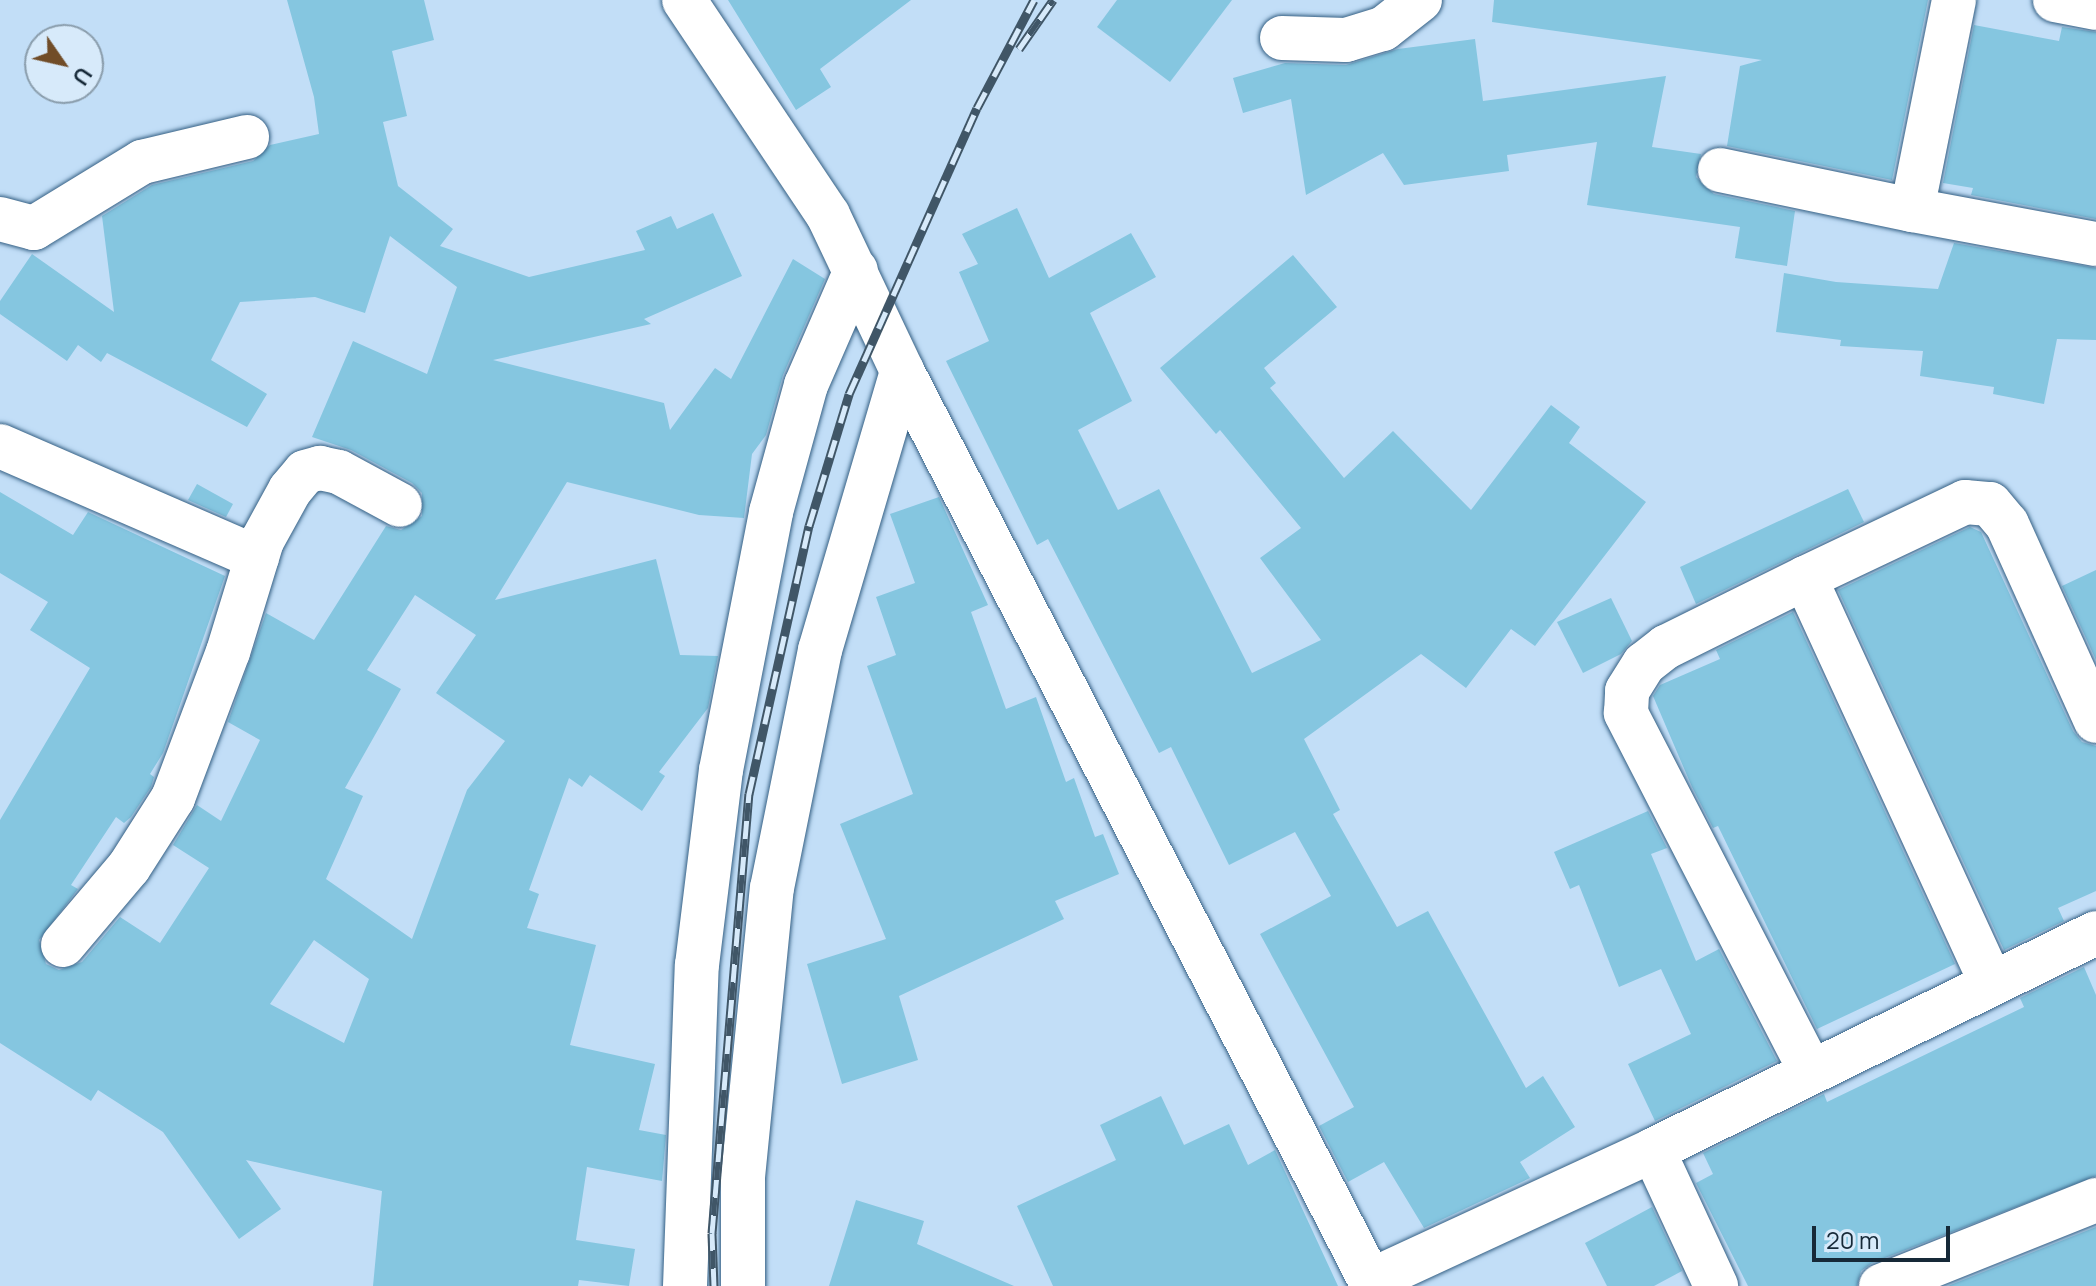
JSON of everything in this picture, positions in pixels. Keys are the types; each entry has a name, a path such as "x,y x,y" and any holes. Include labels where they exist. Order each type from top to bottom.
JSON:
{"street":[{"path":"684,0 828,215 902,371 1372,1283 1653,1150 1990,981 2096,933"},
{"path":"1282,38 1346,40 1383,29 1420,0"},
{"path":"1912,210 1954,0"},
{"path":"2055,0 2096,8"},
{"path":"0,219 34,228 142,162 247,137"},
{"path":"1720,170 2096,244"},
{"path":"685,1286 697,965 721,770 775,498 806,385 856,270"},
{"path":"743,1286 743,1177 772,888 820,650 902,371"},
{"path":"0,446 257,558"},
{"path":"63,945 129,867 173,798 257,558 284,502 305,472 339,472 400,505"},
{"path":"1810,1070 1626,713 1627,691 1655,655 1805,578 1965,502 1990,504 2007,524 2096,721"},
{"path":"1805,578 1990,981"},
{"path":"1653,1150 1716,1286"},
{"path":"1881,1286 2096,1200"}],"building":[{"path":"287,0 424,0 434,40 392,51 407,116 383,122 398,186 453,229 440,246 529,277 645,250 636,231 671,216 677,229 713,213 742,276 644,319 651,324 493,360 664,403 670,430 715,368 731,379 793,259 825,279 783,375 766,435 752,454 744,518 699,515 567,482 495,600 656,559 680,655 718,656 708,708 659,772 665,776 642,811 590,775 582,787 569,778 529,890 539,894 527,928 596,945 570,1045 655,1064 639,1130 666,1135 662,1181 587,1167 576,1240 635,1249 629,1286 579,1280 578,1286 373,1286 382,1191 246,1160 281,1209 239,1239 163,1132 98,1090 91,1101 0,1043 0,820 90,668 30,630 48,602 0,573 0,492 73,535 88,512 225,576 163,753 150,774 154,777 151,787 124,823 116,817 71,885 78,889 39,940 46,964 59,970 82,962 120,917 160,943 209,868 173,845 197,805 221,821 260,740 228,722 266,613 314,640 386,526 401,530 422,516 422,493 412,483 351,450 312,437 353,341 427,374 457,287 390,236 365,313 315,297 240,302 211,360 267,394 247,427 107,353 101,362 78,345 67,361 0,314 0,301 32,254 114,312 102,216 152,185 253,161 270,145 319,134 314,97","holes":["415,595 476,635 436,693 505,741 467,790 412,939 326,879 363,796 345,788 401,689 367,670","314,940 369,979 344,1043 270,1004"]},
{"path":"728,0 911,0 820,69 831,87 796,110"},
{"path":"1117,0 1232,0 1170,82 1097,27"},
{"path":"1494,0 1928,0 1892,180 1727,146 1740,66 1762,60 1492,22"},
{"path":"1974,25 2059,41 2062,27 2096,32 2096,219 1971,195 1973,188 1943,183"},
{"path":"1475,39 1483,101 1666,76 1652,147 1701,154 1696,177 1714,194 1795,211 1787,266 1735,258 1740,227 1587,205 1597,142 1507,155 1509,171 1404,185 1383,153 1306,195 1291,99 1243,113 1233,78 1285,63 1346,65 1398,49"},
{"path":"1017,208 1049,278 1131,233 1156,277 1090,313 1132,401 1078,430 1118,510 1159,489 1252,673 1321,640 1260,558 1301,528 1220,430 1216,434 1160,368 1293,255 1337,307 1264,368 1276,383 1270,388 1344,478 1393,431 1471,510 1551,405 1580,427 1569,443 1646,502 1535,646 1511,629 1466,688 1421,654 1304,739 1340,810 1333,814 1397,927 1428,911 1526,1088 1543,1076 1575,1127 1520,1162 1530,1178 1424,1228 1384,1162 1348,1182 1319,1126 1354,1107 1260,934 1331,896 1295,832 1229,865 1171,747 1159,753 1048,539 1037,545 946,361 989,341 959,272 978,264 962,234"},
{"path":"1954,243 2096,268 2096,340 2057,339 2044,404 1993,394 1994,387 1920,376 1923,351 1840,346 1841,340 1776,332 1784,273 1836,282 1938,289"},
{"path":"197,484 233,504 226,517 188,500"},
{"path":"1848,489 1864,522 1696,604 1680,567"},
{"path":"939,497 988,605 971,612 1006,709 1036,697 1066,782 1074,778 1095,837 1103,834 1119,874 1055,901 1064,919 899,996 918,1060 842,1084 807,964 886,939 840,824 913,794 867,666 896,655 876,597 915,583 890,514"},
{"path":"1970,527 1981,532 2073,731 2082,742 2096,746 2096,891 2058,908 2064,921 2004,950 1838,590"},
{"path":"2096,570 2096,660 2062,586"},
{"path":"1611,598 1632,641 1621,654 1583,673 1557,622"},
{"path":"1793,612 1955,964 1817,1029 1718,826 1713,828 1692,787 1653,696 1660,685 1720,659 1716,650"},
{"path":"1648,811 1667,848 1651,854 1696,961 1719,949 1777,1061 1655,1121 1628,1064 1691,1034 1661,969 1619,987 1579,885 1570,889 1554,852"},
{"path":"2084,967 2096,995 2096,1176 1872,1263 1861,1271 1857,1286 1748,1286 1696,1183 1713,1174 1703,1153 1824,1094 1827,1102 2024,1007 2020,998"},
{"path":"1161,1096 1184,1145 1229,1124 1248,1165 1275,1150 1338,1286 1053,1286 1017,1206 1116,1160 1100,1125"},
{"path":"856,1200 924,1221 917,1244 1014,1286 829,1286"},
{"path":"1652,1207 1682,1271 1654,1286 1607,1286 1585,1243"},
{"path":"2096,1227 2096,1286 1948,1286"}],"railway":[{"path":"714,1286 712,1233 749,794 809,526 849,394 977,108 1034,0"},
{"path":"1019,49 1053,0"}]}
